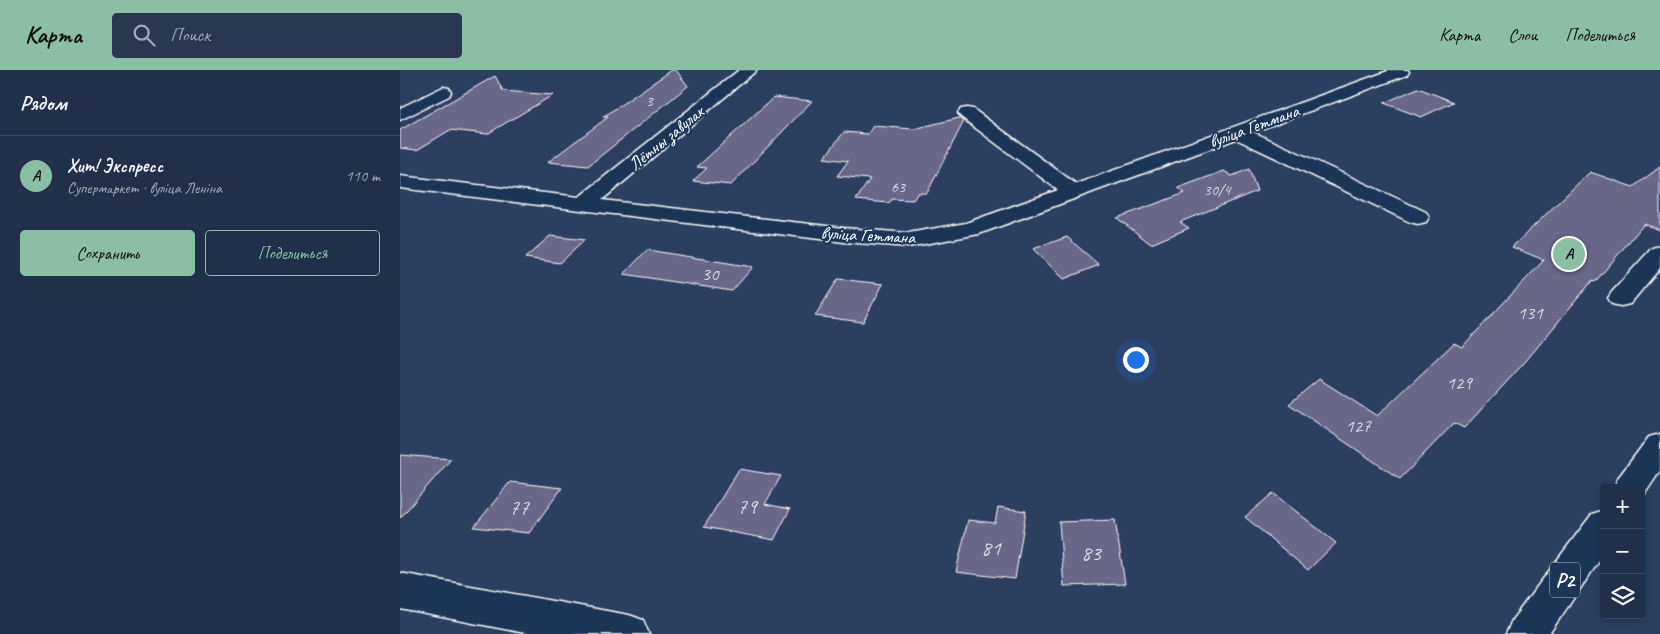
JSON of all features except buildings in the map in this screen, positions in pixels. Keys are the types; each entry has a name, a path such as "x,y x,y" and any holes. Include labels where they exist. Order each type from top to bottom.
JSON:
{"street":[{"name":"Лётны завулак","path":"582,205 749,70"},
{"name":"вуліца Гетмана","path":"400,182 844,235 908,240 970,229 1402,71"},
{"path":"400,115 442,92"},
{"path":"967,113 1074,192"},
{"path":"1237,132 1418,217"},
{"path":"1621,298 1660,253"},
{"path":"1633,484 1660,446"},
{"name":"Р2","path":"1526,634 1601,529"},
{"path":"400,591 629,634"}],"place":[{"name":"Хит! Экспресс","path":"1569,254"}]}
